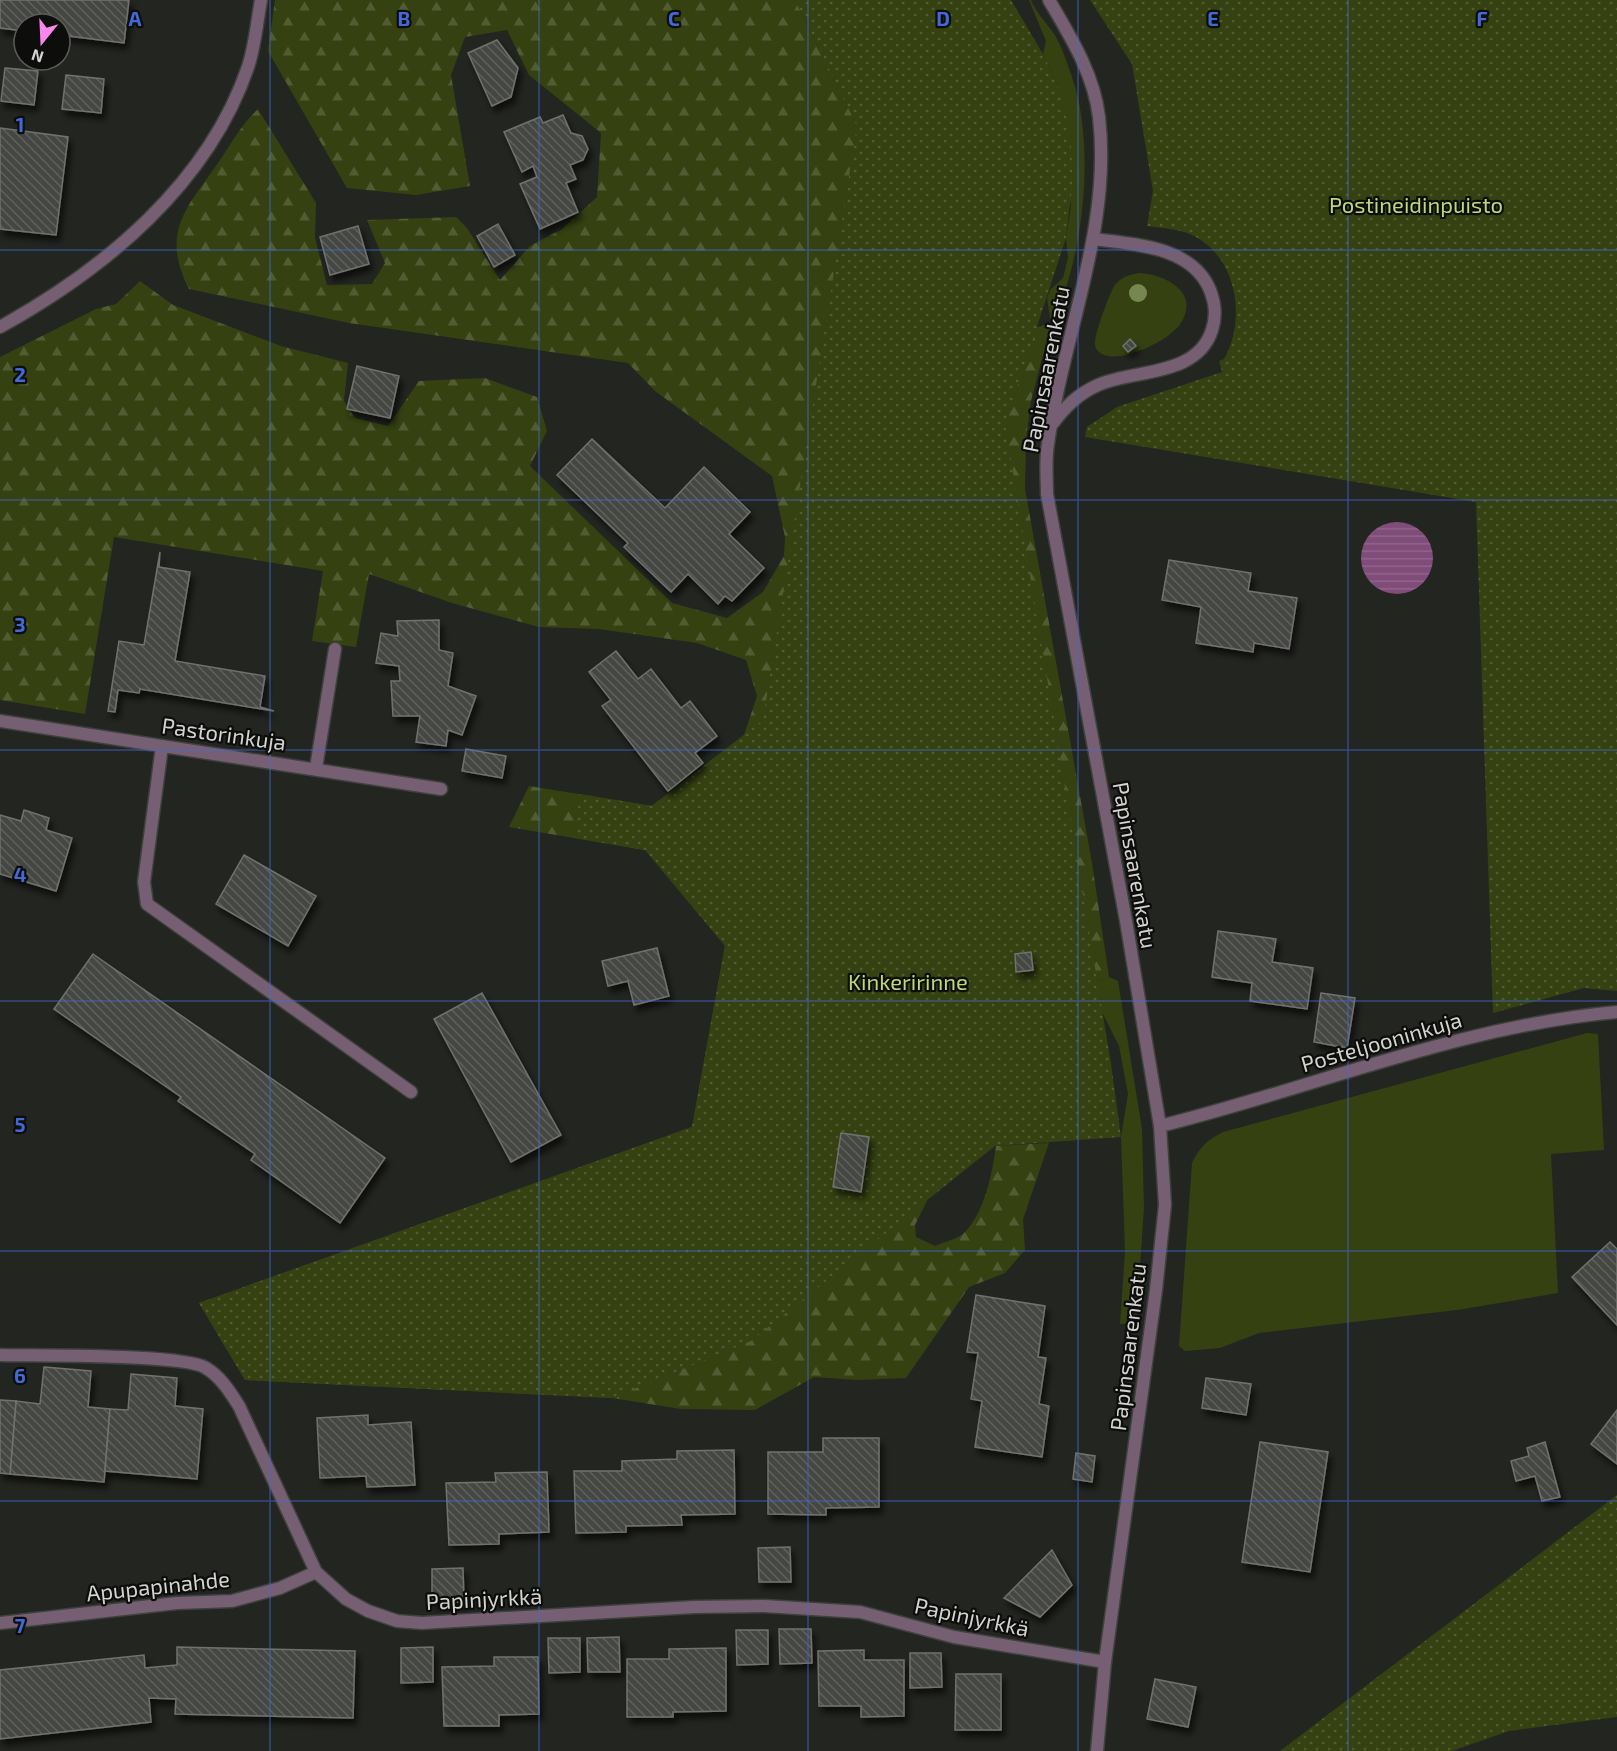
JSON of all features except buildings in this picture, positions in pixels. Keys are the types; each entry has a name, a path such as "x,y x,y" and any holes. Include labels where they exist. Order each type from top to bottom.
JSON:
{"street":[{"path":"0,327 70,284 122,245 176,189 205,152 242,82 249,64 261,0"},
{"name":"Papinsaarenkatu","path":"1049,0 1076,45 1089,79 1099,116 1099,179 1094,239 1047,446 1047,494 1126,921 1160,1126 1165,1206 1155,1300 1105,1662 1097,1751"},
{"path":"1051,426 1069,403 1089,389 1115,379 1165,369 1195,354 1210,336 1215,321 1215,302 1208,285 1195,270 1175,256 1148,246 1094,239"},
{"path":"316,768 335,649"},
{"name":"Pastorinkuja","path":"0,721 441,789"},
{"path":"162,746 144,882 147,904 411,1092"},
{"name":"Posteljooninkuja","path":"1160,1126 1498,1029 1561,1017 1617,1012"},
{"name":"Papinjyrkkä","path":"0,1355 171,1360 205,1366 223,1383 239,1406 316,1572 346,1599 368,1611 397,1621 422,1623 694,1607 788,1608 860,1612 954,1637 1105,1662"},
{"name":"Apupapinahde","path":"0,1623 177,1603 232,1601 280,1588 316,1572"}],"green space":[{"path":"275,0 795,0 823,57 869,36 831,698 645,850 509,827 529,786 652,806 744,735 757,696 746,660 697,643 599,629 539,627 452,603 369,574 356,647 312,641 323,571 114,537 85,714 0,700 0,357 96,309 116,304 140,281 173,305 281,346 348,363 344,401 355,418 388,426 419,381 485,378 537,397 547,431 530,466 672,603 727,618 763,592 784,556 785,537 772,476 655,391 628,363 349,323 189,289 180,268 177,250 177,234 182,220 189,205 237,133 258,109 316,203 315,238 327,285 372,284 385,263 367,220 456,217 467,228 500,280 530,246 562,229 597,197 601,133 529,75 507,30 465,37 451,75 470,186 416,195 347,188 268,51"},
{"name":"Kinkeririnne","path":"795,0 1011,0 1043,54 1057,83 1066,115 1073,179 1066,238 1005,424 1111,1064 1121,1137 995,1146 751,1341 612,1398 245,1380 199,1303 692,1127 725,946 645,850 574,838 580,794 652,806 763,720 857,126"},
{"path":"1029,0 1062,49 1079,105 1083,135 1085,168 1078,236 1072,268 1051,324 1047,298 1050,290 1063,278 1068,258 1066,238 1071,207 1057,83 1043,54 1046,41"},
{"name":"Postineidinpuisto","path":"1090,0 1617,0 1617,991 1584,988 1493,1013 1476,502 1085,437 1087,427 1117,407 1222,372 1219,361 1224,359 1231,344 1236,310 1229,276 1221,260 1210,247 1185,232 1147,226 1153,191 1132,64"},
{"path":"1139,273 1159,277 1177,287 1186,302 1186,312 1176,329 1158,342 1126,355 1104,355 1097,350 1095,341 1109,296 1120,280"},
{"path":"1051,324 1031,401 1026,439 1025,489 1092,863 1109,977 1079,987 988,442 1027,329"},
{"path":"725,946 927,1201 915,1225 916,1237 935,1246 965,1232 983,1203 996,1146 1049,1143 1023,1219 1025,1250 1005,1273 969,1287 906,1378 858,1380 814,1377 755,1410 681,1409 612,1398 245,1380 199,1303 692,1127"},
{"path":"1109,977 1118,981 1142,1129 1144,1208 1136,1324 1120,1324 1125,1251 1121,1137 1128,1094 1119,1046 1103,1014 1079,987"},
{"path":"1587,1033 1598,1034 1604,1150 1551,1154 1558,1293 1457,1310 1259,1333 1220,1348 1185,1351 1179,1346 1192,1163 1208,1141 1223,1132"},
{"path":"1617,1495 1617,1717 1509,1731 1452,1751 1280,1751"}],"shaded area":[{"path":"1397,522 1417,528 1427,538 1433,558 1427,578 1417,588 1397,594 1377,588 1367,578 1361,558 1367,538 1377,528"}]}
